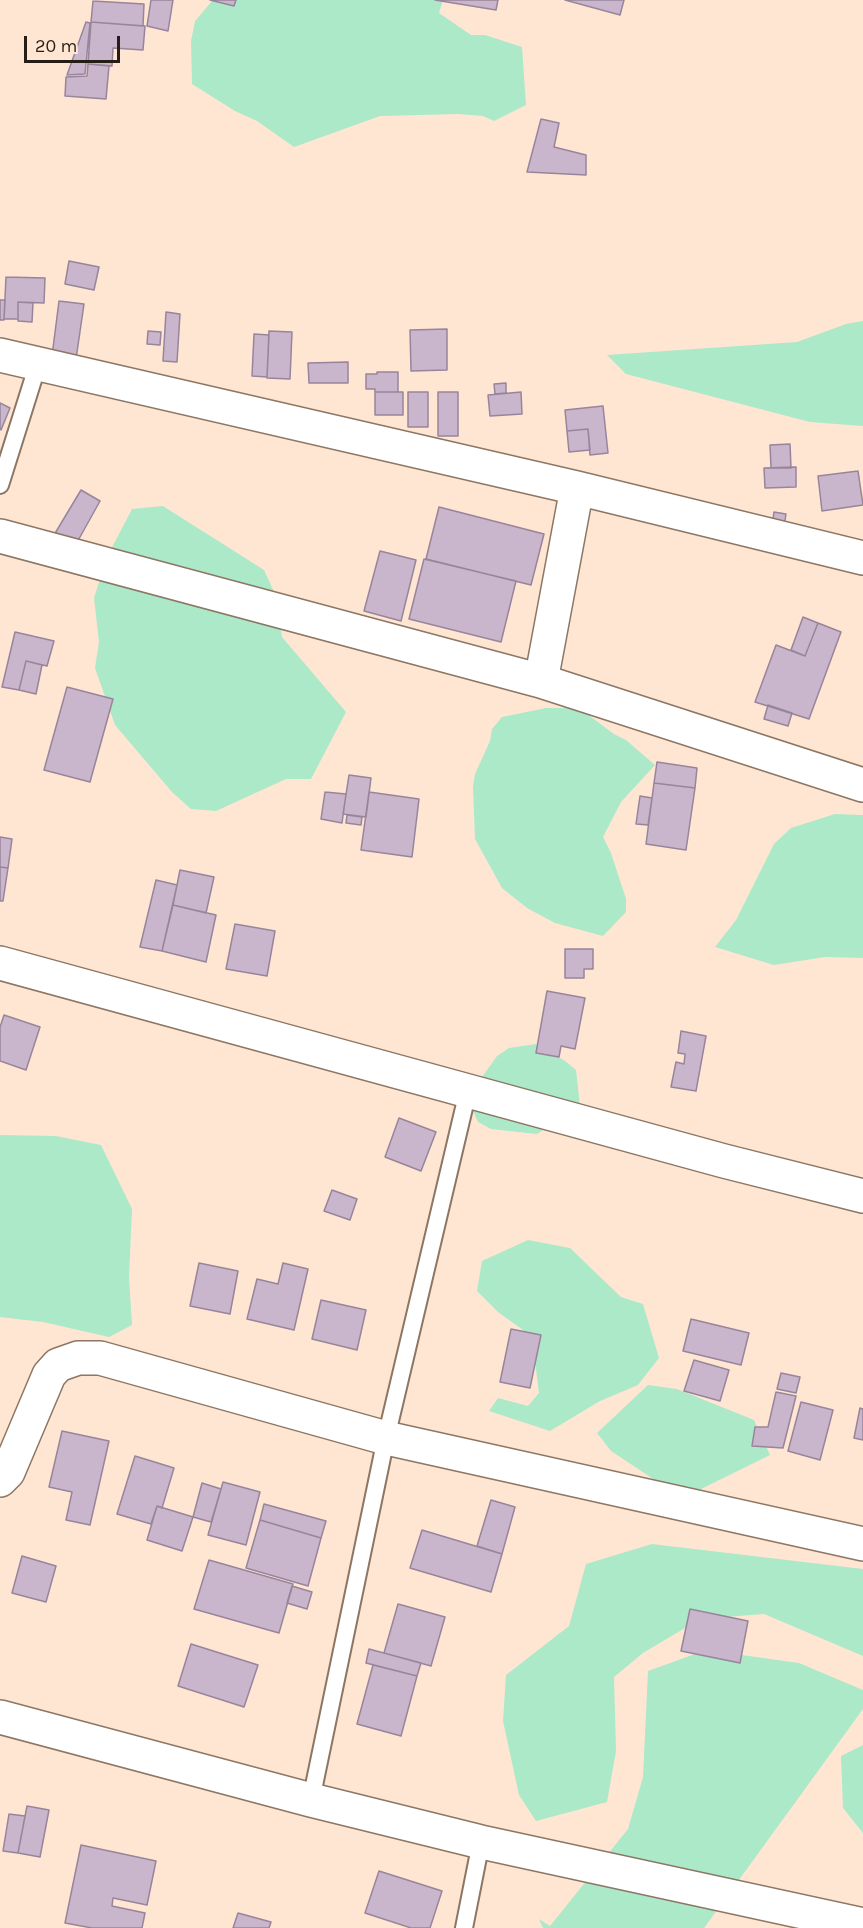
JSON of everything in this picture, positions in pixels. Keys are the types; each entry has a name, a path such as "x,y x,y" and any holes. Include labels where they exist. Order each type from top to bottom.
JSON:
{"street":[{"path":"0,355 577,488 863,558"},
{"path":"541,681 577,488"},
{"path":"0,536 541,681 863,785"},
{"path":"0,963 724,1161 863,1196"},
{"path":"0,1480 8,1472 49,1375 58,1365 78,1358 100,1358 386,1438 863,1544"},
{"path":"0,1717 311,1800 481,1842 863,1925"}],"lane":[{"path":"0,485 39,364"},
{"path":"311,1800 386,1438 468,1091"},
{"path":"464,1928 481,1842"}],"green space":[{"path":"213,0 443,0 439,13 471,35 485,35 522,47 526,105 494,121 483,116 458,114 380,116 294,147 257,121 235,111 192,84 191,41 195,21"},
{"path":"863,321 863,426 810,422 626,374 607,355 797,342 846,324"},
{"path":"163,506 264,570 275,594 282,637 346,712 311,779 286,779 216,811 191,809 172,792 115,725 95,668 99,642 94,598 107,557 132,509"},
{"path":"546,708 579,708 626,740 655,765 621,802 603,837 611,853 626,899 626,912 603,936 555,923 527,908 502,888 475,839 473,787 475,774 490,741 492,729 502,717"},
{"path":"835,814 863,815 863,958 825,957 774,965 715,947 736,920 774,844 791,828"},
{"path":"536,1044 576,1070 580,1106 537,1134 491,1129 478,1122 468,1100 456,1105 477,1084 497,1056 509,1048"},
{"path":"0,1135 56,1136 101,1145 132,1209 129,1278 132,1325 109,1337 43,1322 0,1317"},
{"path":"528,1240 570,1248 621,1297 643,1304 659,1358 638,1385 600,1401 550,1431 489,1411 498,1398 528,1406 539,1393 534,1354 523,1330 498,1312 477,1291 482,1261"},
{"path":"648,1385 677,1389 754,1420 770,1455 691,1494 676,1494 611,1451 597,1433"},
{"path":"652,1544 863,1569 863,1656 764,1614 700,1619 643,1653 614,1677 616,1751 607,1802 536,1821 519,1795 503,1721 506,1675 569,1626 586,1564"},
{"path":"706,1650 799,1663 863,1690 863,1709 704,1928 543,1928 539,1919 550,1926 628,1829 643,1777 648,1671"},
{"path":"863,1745 863,1833 843,1808 841,1756"}],"building":[{"path":"151,0 173,0 168,31 147,26"},
{"path":"210,0 236,0 234,6"},
{"path":"435,0 498,0 496,10"},
{"path":"565,0 624,0 620,15"},
{"path":"93,1 144,4 143,26 91,22"},
{"path":"86,22 90,23 85,74 67,75"},
{"path":"91,22 145,26 143,50 113,48 112,66 88,64"},
{"path":"88,64 109,66 106,99 65,96 66,77 87,76"},
{"path":"541,119 559,123 554,147 586,155 586,175 527,172"},
{"path":"69,261 99,267 94,290 65,284"},
{"path":"6,277 45,278 44,303 18,302 18,319 4,319"},
{"path":"0,300 5,300 4,320 0,320"},
{"path":"59,301 84,304 76,359 52,356"},
{"path":"18,302 33,303 32,322 18,321"},
{"path":"166,312 180,314 177,362 163,361"},
{"path":"447,329 447,370 411,371 410,330"},
{"path":"148,331 161,332 160,345 147,344"},
{"path":"269,331 292,332 290,379 267,378"},
{"path":"254,334 269,335 267,377 252,376"},
{"path":"348,362 348,383 309,383 308,363"},
{"path":"377,372 398,372 398,392 375,392 375,389 366,389 366,374 377,374"},
{"path":"506,383 506,393 495,394 494,384"},
{"path":"375,392 403,392 403,415 375,415"},
{"path":"408,392 428,392 428,427 408,427"},
{"path":"438,392 458,392 458,436 438,436"},
{"path":"521,392 522,414 490,416 488,395"},
{"path":"0,403 10,408 1,430 0,429"},
{"path":"603,406 608,453 590,455 588,429 567,431 565,410"},
{"path":"588,429 590,450 569,452 567,431"},
{"path":"790,444 791,468 771,468 770,445"},
{"path":"796,467 796,487 765,488 764,468"},
{"path":"858,471 863,505 822,511 818,476"},
{"path":"81,490 100,501 75,546 54,535"},
{"path":"439,507 544,534 531,585 426,559"},
{"path":"774,512 786,514 784,527 772,526"},
{"path":"380,551 416,560 401,621 364,611"},
{"path":"424,559 516,581 501,642 409,619"},
{"path":"803,617 818,623 805,656 791,650"},
{"path":"818,623 841,632 809,719 755,702 776,645 805,656"},
{"path":"15,632 54,641 47,666 26,661 19,690 2,687"},
{"path":"26,661 42,665 36,694 19,690"},
{"path":"67,687 113,699 90,782 44,770"},
{"path":"768,705 792,713 788,726 764,719"},
{"path":"657,762 697,768 695,788 654,783"},
{"path":"349,775 371,778 366,817 343,814"},
{"path":"654,783 695,788 686,850 646,844"},
{"path":"325,792 346,794 342,823 321,819"},
{"path":"369,792 419,799 412,857 361,850"},
{"path":"640,796 652,798 648,825 636,824"},
{"path":"347,815 362,817 361,825 346,823"},
{"path":"0,837 12,839 8,868 0,867"},
{"path":"0,867 8,868 3,901 0,901"},
{"path":"180,870 214,877 206,913 173,905"},
{"path":"156,880 177,885 162,951 140,947"},
{"path":"173,905 216,915 206,962 162,951"},
{"path":"235,924 275,931 267,976 226,969"},
{"path":"565,949 593,949 593,969 584,969 584,978 565,978"},
{"path":"547,991 585,998 575,1049 561,1046 559,1057 536,1053"},
{"path":"4,1015 40,1027 26,1070 0,1061 0,1027"},
{"path":"681,1031 706,1036 696,1091 671,1087 676,1062 684,1064 685,1054 678,1053"},
{"path":"399,1118 436,1132 421,1171 385,1157"},
{"path":"332,1190 357,1199 350,1220 324,1211"},
{"path":"199,1263 238,1271 230,1314 190,1306"},
{"path":"283,1263 308,1269 294,1330 247,1319 257,1279 278,1284"},
{"path":"321,1300 366,1310 357,1350 312,1339"},
{"path":"691,1319 749,1333 741,1365 683,1351"},
{"path":"511,1329 541,1335 530,1388 500,1382"},
{"path":"694,1360 729,1370 720,1401 684,1391"},
{"path":"781,1373 800,1377 796,1393 777,1389"},
{"path":"776,1392 796,1396 783,1448 752,1446 755,1427 768,1427"},
{"path":"801,1402 833,1410 820,1460 788,1451"},
{"path":"860,1408 863,1409 863,1440 854,1438"},
{"path":"62,1431 109,1441 90,1525 66,1520 72,1492 49,1487"},
{"path":"135,1456 174,1468 162,1508 157,1506 151,1524 117,1514"},
{"path":"223,1482 260,1492 246,1545 208,1535"},
{"path":"202,1483 221,1489 211,1522 193,1517"},
{"path":"491,1500 515,1507 502,1554 477,1546"},
{"path":"264,1504 326,1521 321,1538 260,1520"},
{"path":"157,1506 193,1517 182,1551 147,1540"},
{"path":"260,1520 321,1538 308,1586 246,1568"},
{"path":"422,1530 502,1554 491,1592 410,1568"},
{"path":"22,1556 56,1566 46,1602 12,1593"},
{"path":"209,1560 293,1584 279,1633 194,1609"},
{"path":"292,1586 312,1592 307,1609 287,1603"},
{"path":"398,1604 445,1617 431,1666 384,1653"},
{"path":"690,1609 748,1621 740,1663 681,1651"},
{"path":"191,1644 258,1665 244,1707 178,1686"},
{"path":"369,1649 421,1663 417,1676 366,1663"},
{"path":"373,1665 417,1676 401,1736 357,1724"},
{"path":"27,1806 49,1810 40,1857 18,1853"},
{"path":"9,1814 25,1816 18,1853 3,1851"},
{"path":"81,1845 156,1861 147,1905 113,1898 112,1906 145,1913 142,1928 92,1928 65,1923"},
{"path":"379,1871 442,1891 430,1928 411,1928 365,1913"},
{"path":"238,1913 271,1922 269,1928 233,1928"}]}
